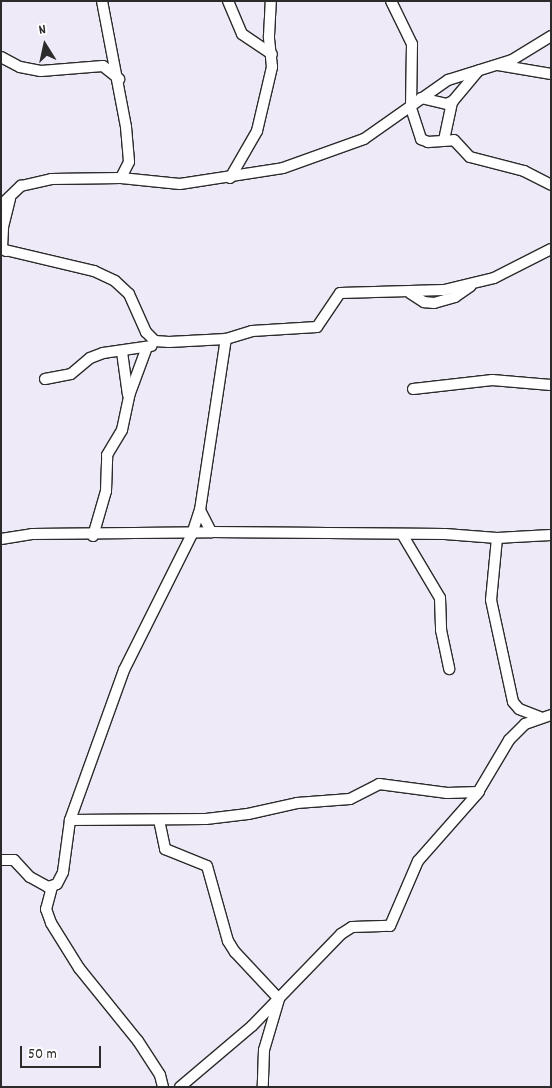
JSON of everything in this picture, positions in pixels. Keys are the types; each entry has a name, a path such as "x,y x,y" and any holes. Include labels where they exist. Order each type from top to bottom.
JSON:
{"street":[{"path":"102,1 119,79 129,162 142,181"},
{"path":"228,1 242,34 272,54"},
{"path":"230,178 257,131 272,54 269,36 271,1"},
{"path":"391,1 412,44 411,108 421,138 428,142 454,140 470,157 524,171 551,185"},
{"path":"551,36 512,60 448,80 421,98 411,108 364,139 283,168 230,178 180,184 121,178 36,182 21,186 6,202 2,249 94,271 115,281 129,294 146,332 155,341 169,342 226,340 252,331 317,327 334,298 348,290 409,292 444,290 515,270 551,249"},
{"path":"1,57 20,67 41,71 103,66 119,79"},
{"path":"494,65 551,74"},
{"path":"444,140 452,102 479,70"},
{"path":"421,98 447,104 452,102"},
{"path":"121,178 129,162"},
{"path":"163,1087 160,1075 143,1048 79,968 51,923 46,909 52,887 63,872 70,820 124,670 192,534 200,510 226,340"},
{"path":"45,379 71,374 94,356 169,342"},
{"path":"93,536 106,491 107,455 122,430 129,400 148,347"},
{"path":"122,352 129,400"},
{"path":"412,389 492,380 551,385"},
{"path":"200,510 211,532"},
{"path":"1,539 32,534 93,536 211,532 402,534 497,538 551,536"},
{"path":"402,534 440,598 441,630 449,669"},
{"path":"497,538 491,600 513,702 519,710 546,716"},
{"path":"180,1087 226,1050 279,999 340,934 352,927 390,926 418,861 479,792 509,740 525,724 546,716"},
{"path":"70,820 159,820 248,814 297,803 350,799 379,784 447,793 479,792"},
{"path":"159,820 166,849 207,866 228,941 279,999"},
{"path":"1,860 14,860 40,884 52,887"},
{"path":"263,1087 264,1050 279,999"}]}
